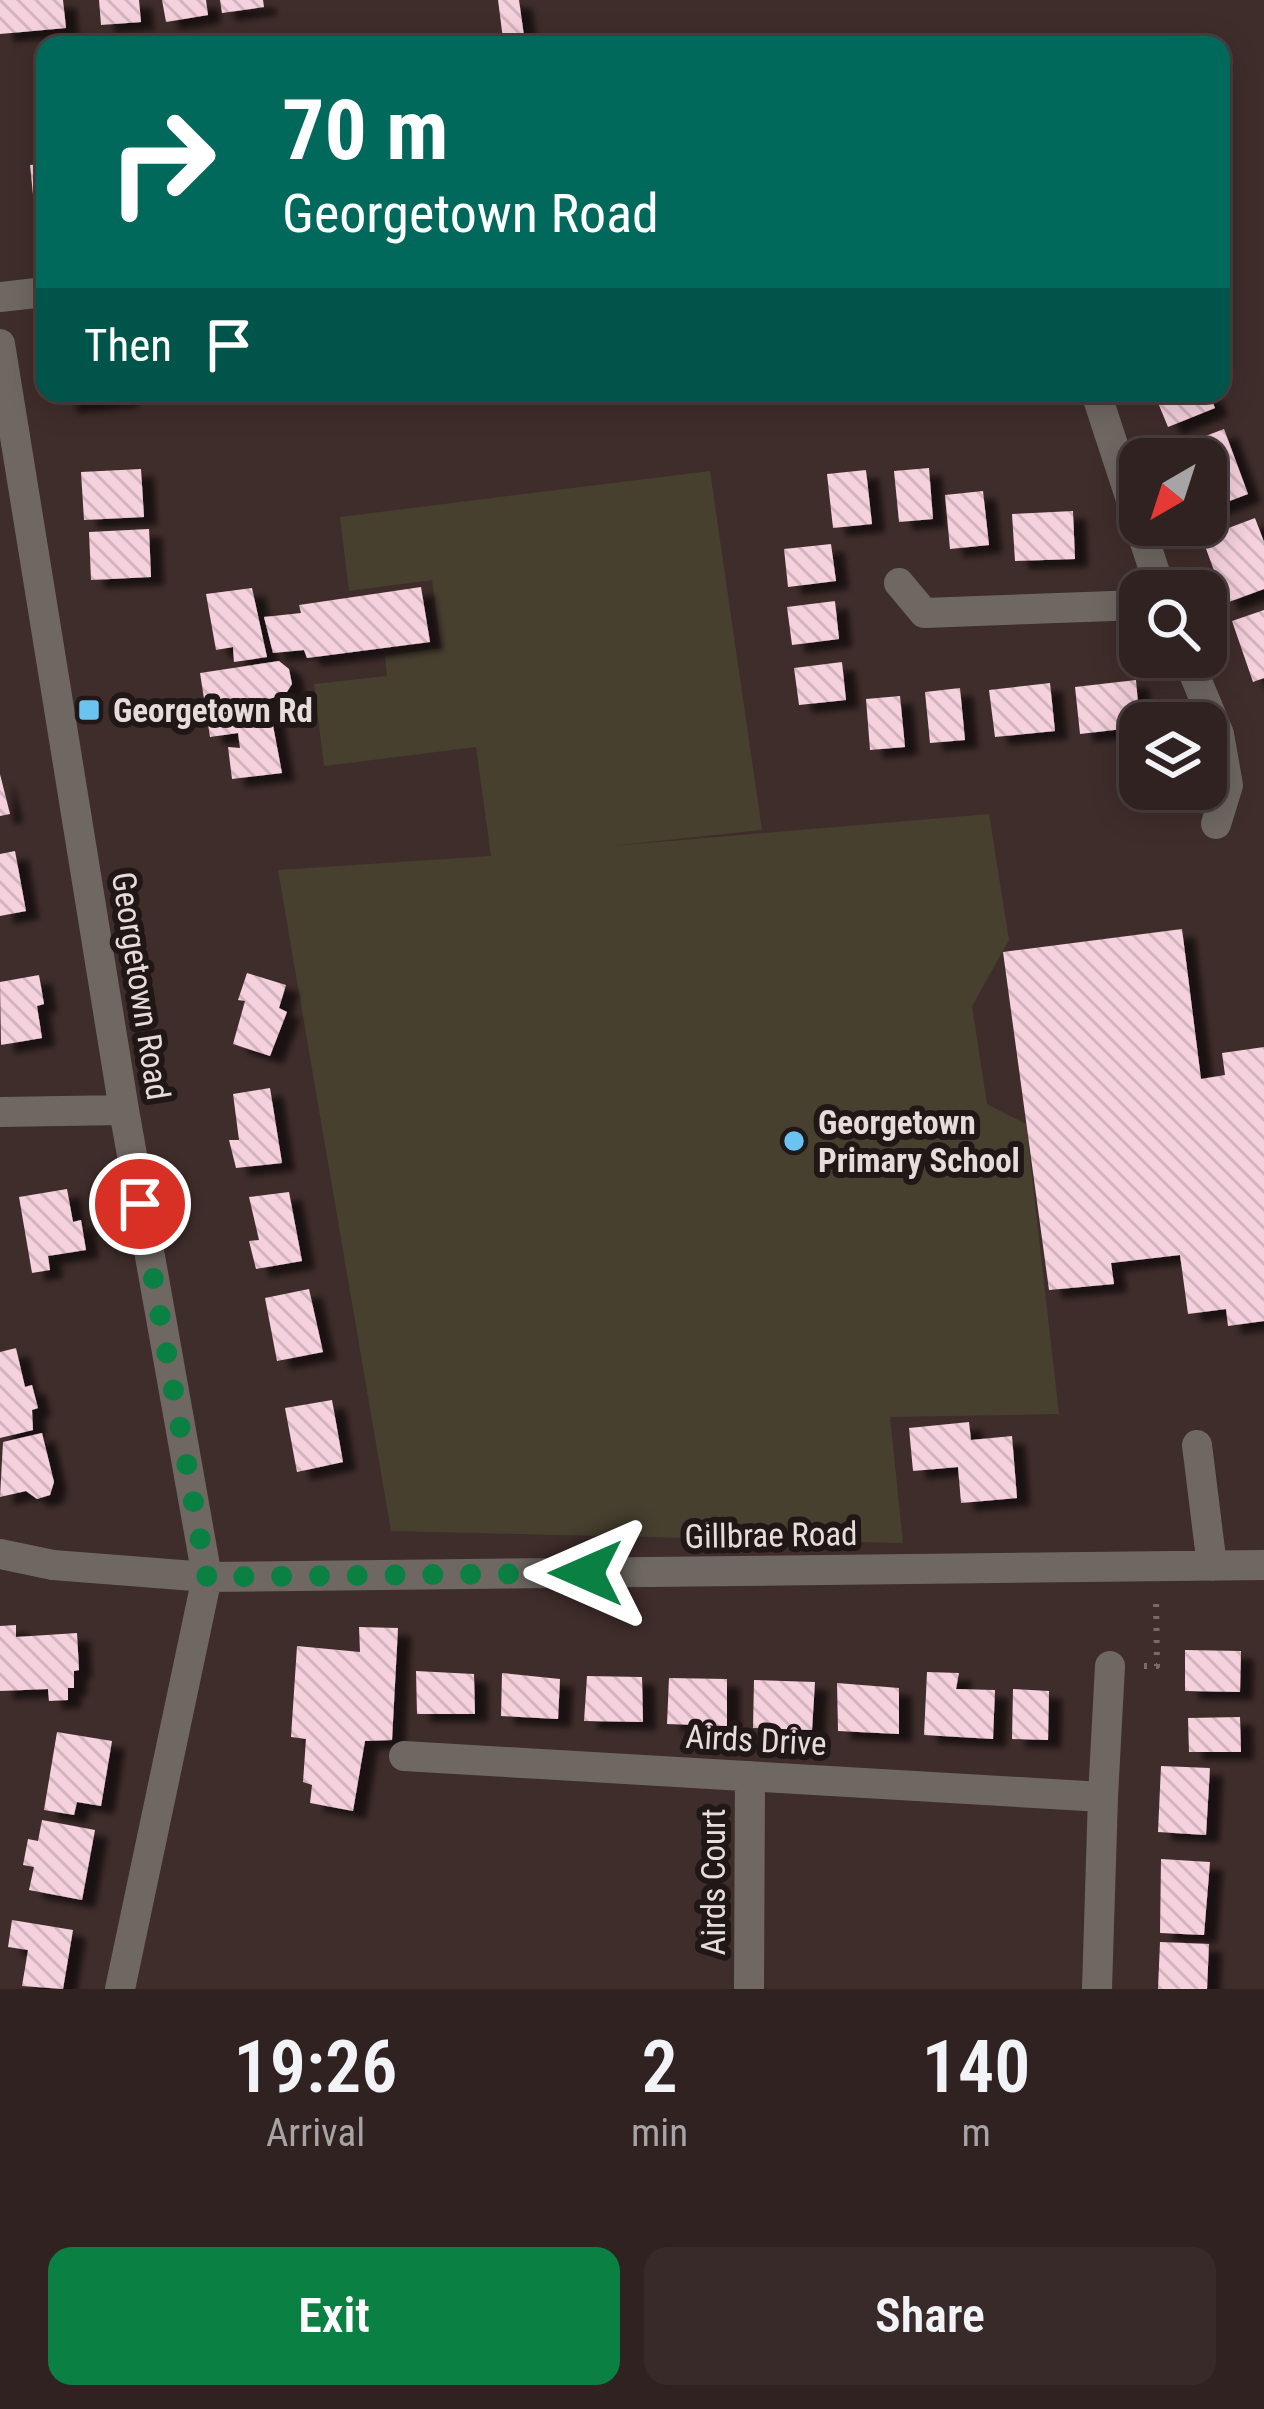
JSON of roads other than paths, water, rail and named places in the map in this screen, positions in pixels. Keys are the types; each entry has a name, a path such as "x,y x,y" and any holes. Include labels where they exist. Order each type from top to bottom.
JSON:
{"street":[{"path":"0,297 36,293"},
{"name":"Georgetown Road","path":"0,344 124,1110 207,1577 120,1989"},
{"path":"1099,402 1154,570"},
{"path":"899,583 924,613 1119,606"},
{"path":"1196,678 1219,734 1228,785 1216,824"},
{"path":"0,1112 124,1110"},
{"path":"1197,1445 1212,1566"},
{"name":"Gillbrae Road","path":"0,1554 53,1565 207,1577 1264,1565"},
{"path":"1097,1989 1110,1666"},
{"name":"Airds Drive","path":"404,1756 1102,1797"},
{"name":"Airds Court","path":"749,1989 750,1776"}],"place":[{"name":"Georgetown Rd","path":"89,710"},
{"name":"Georgetown Primary School","path":"794,1141"}]}
